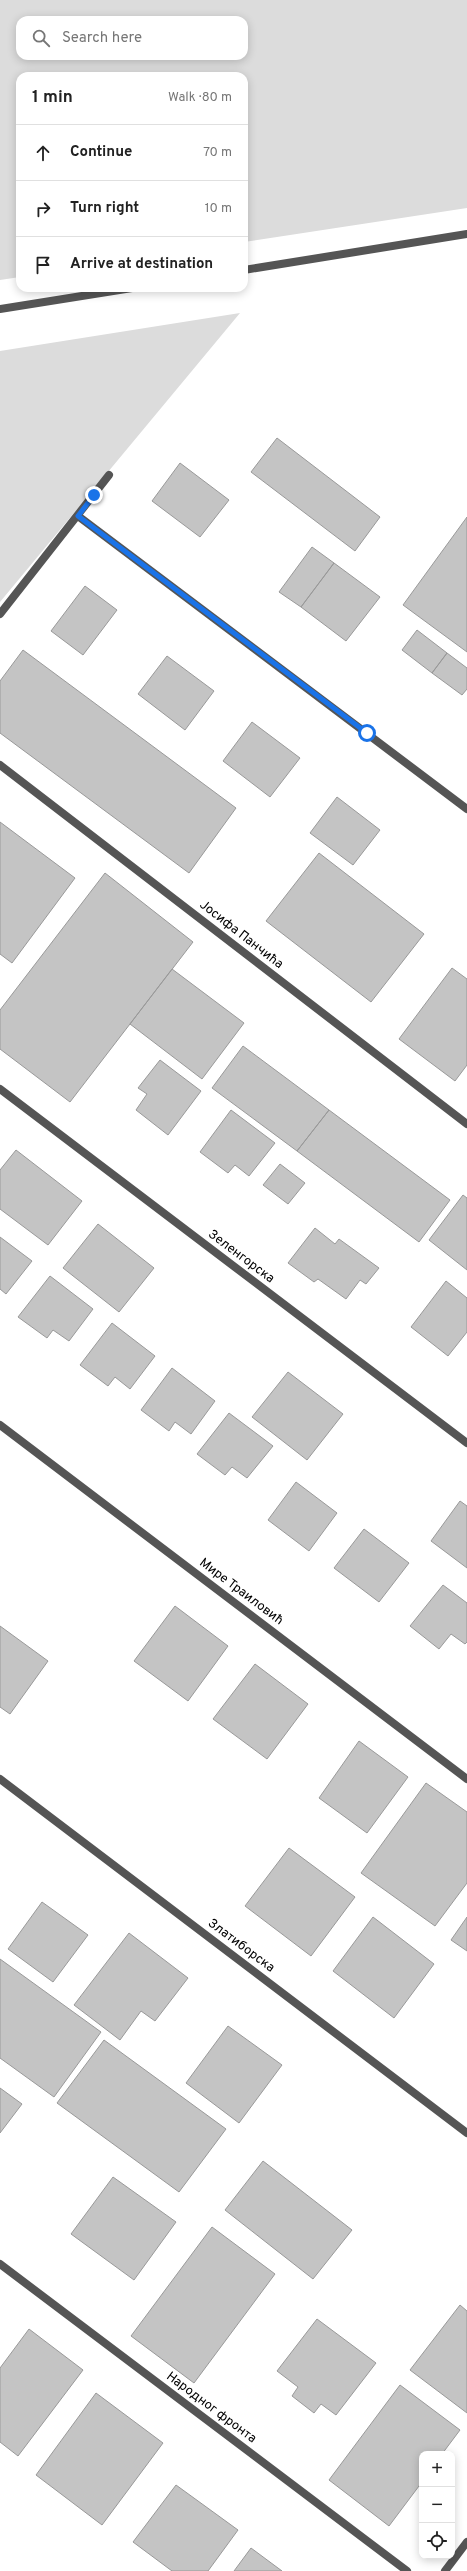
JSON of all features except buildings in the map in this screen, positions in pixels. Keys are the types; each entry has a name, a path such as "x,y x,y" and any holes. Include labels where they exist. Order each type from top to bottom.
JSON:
{"street":[{"path":"248,269 467,234"},
{"path":"0,309 107,292"},
{"path":"0,614 109,475"},
{"path":"78,516 467,809"},
{"name":"Јосифа Панчића","path":"0,765 467,1124"},
{"name":"Зеленгорска","path":"0,1089 467,1443"},
{"name":"Мире Траиловић","path":"0,1425 467,1779"},
{"name":"Златиборска","path":"0,1779 467,2133"},
{"name":"Народног фронта","path":"0,2264 407,2571"},
{"path":"445,2571 467,2542"}],"shaded area":[{"path":"0,0 467,0 467,208 248,241 248,72 16,72 16,278 0,280"},
{"path":"240,313 0,602 0,351"}],"route":[{"path":"94,495 78,516 367,733"}]}
